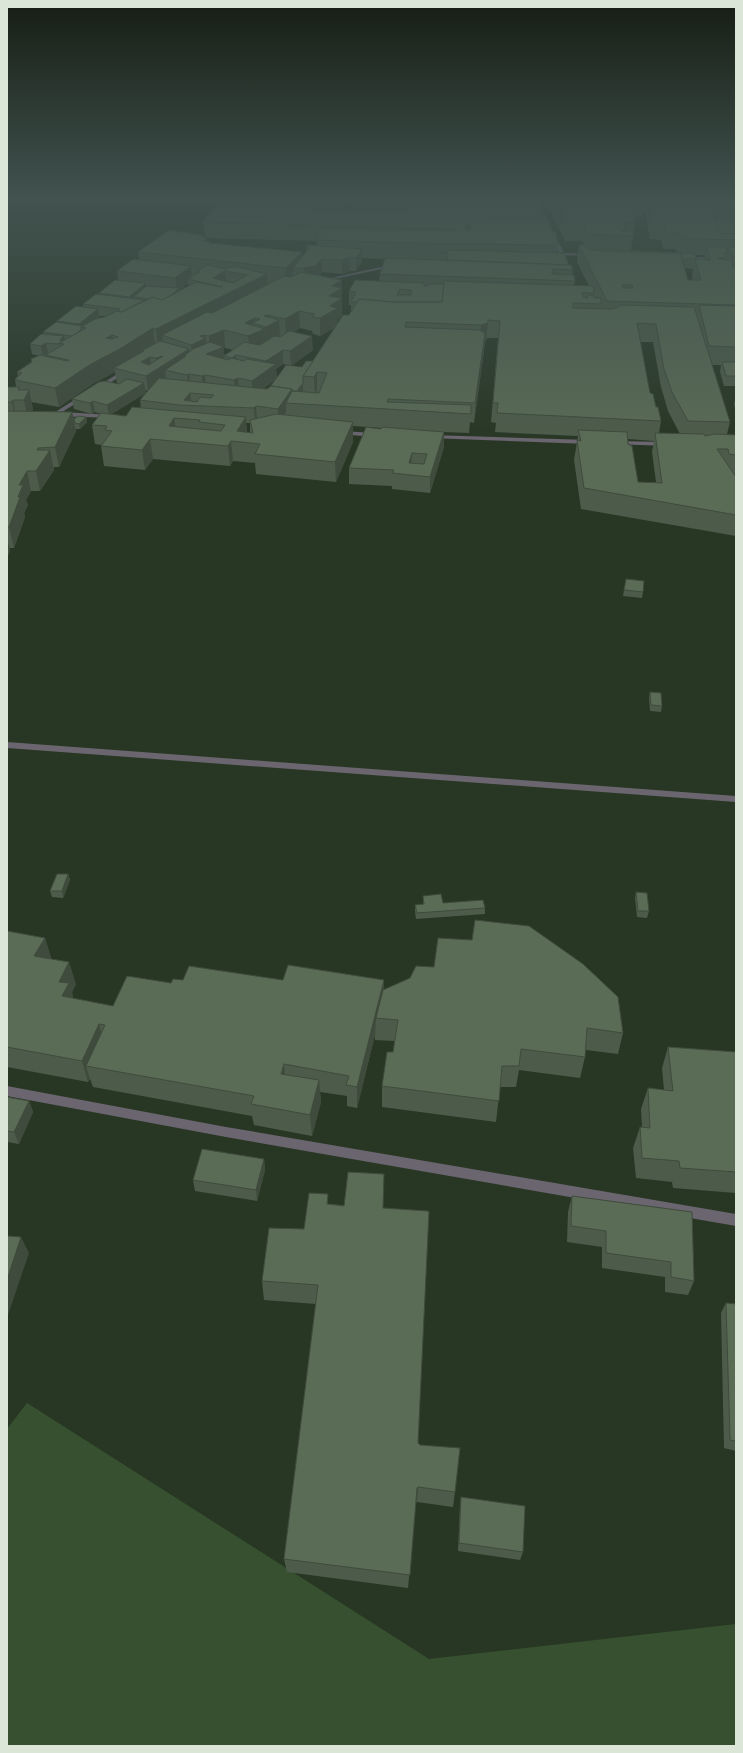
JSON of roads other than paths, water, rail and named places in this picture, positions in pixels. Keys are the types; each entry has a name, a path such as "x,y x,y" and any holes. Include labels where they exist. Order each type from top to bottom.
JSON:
{"street":[{"path":"316,282 326,280"},
{"path":"95,390 133,366"},
{"path":"88,394 53,415 119,418"},
{"path":"331,433 387,436"},
{"path":"426,437 593,442"},
{"path":"609,442 672,444"},
{"path":"7,745 736,800"},
{"path":"7,1091 226,1132 736,1220"}]}
